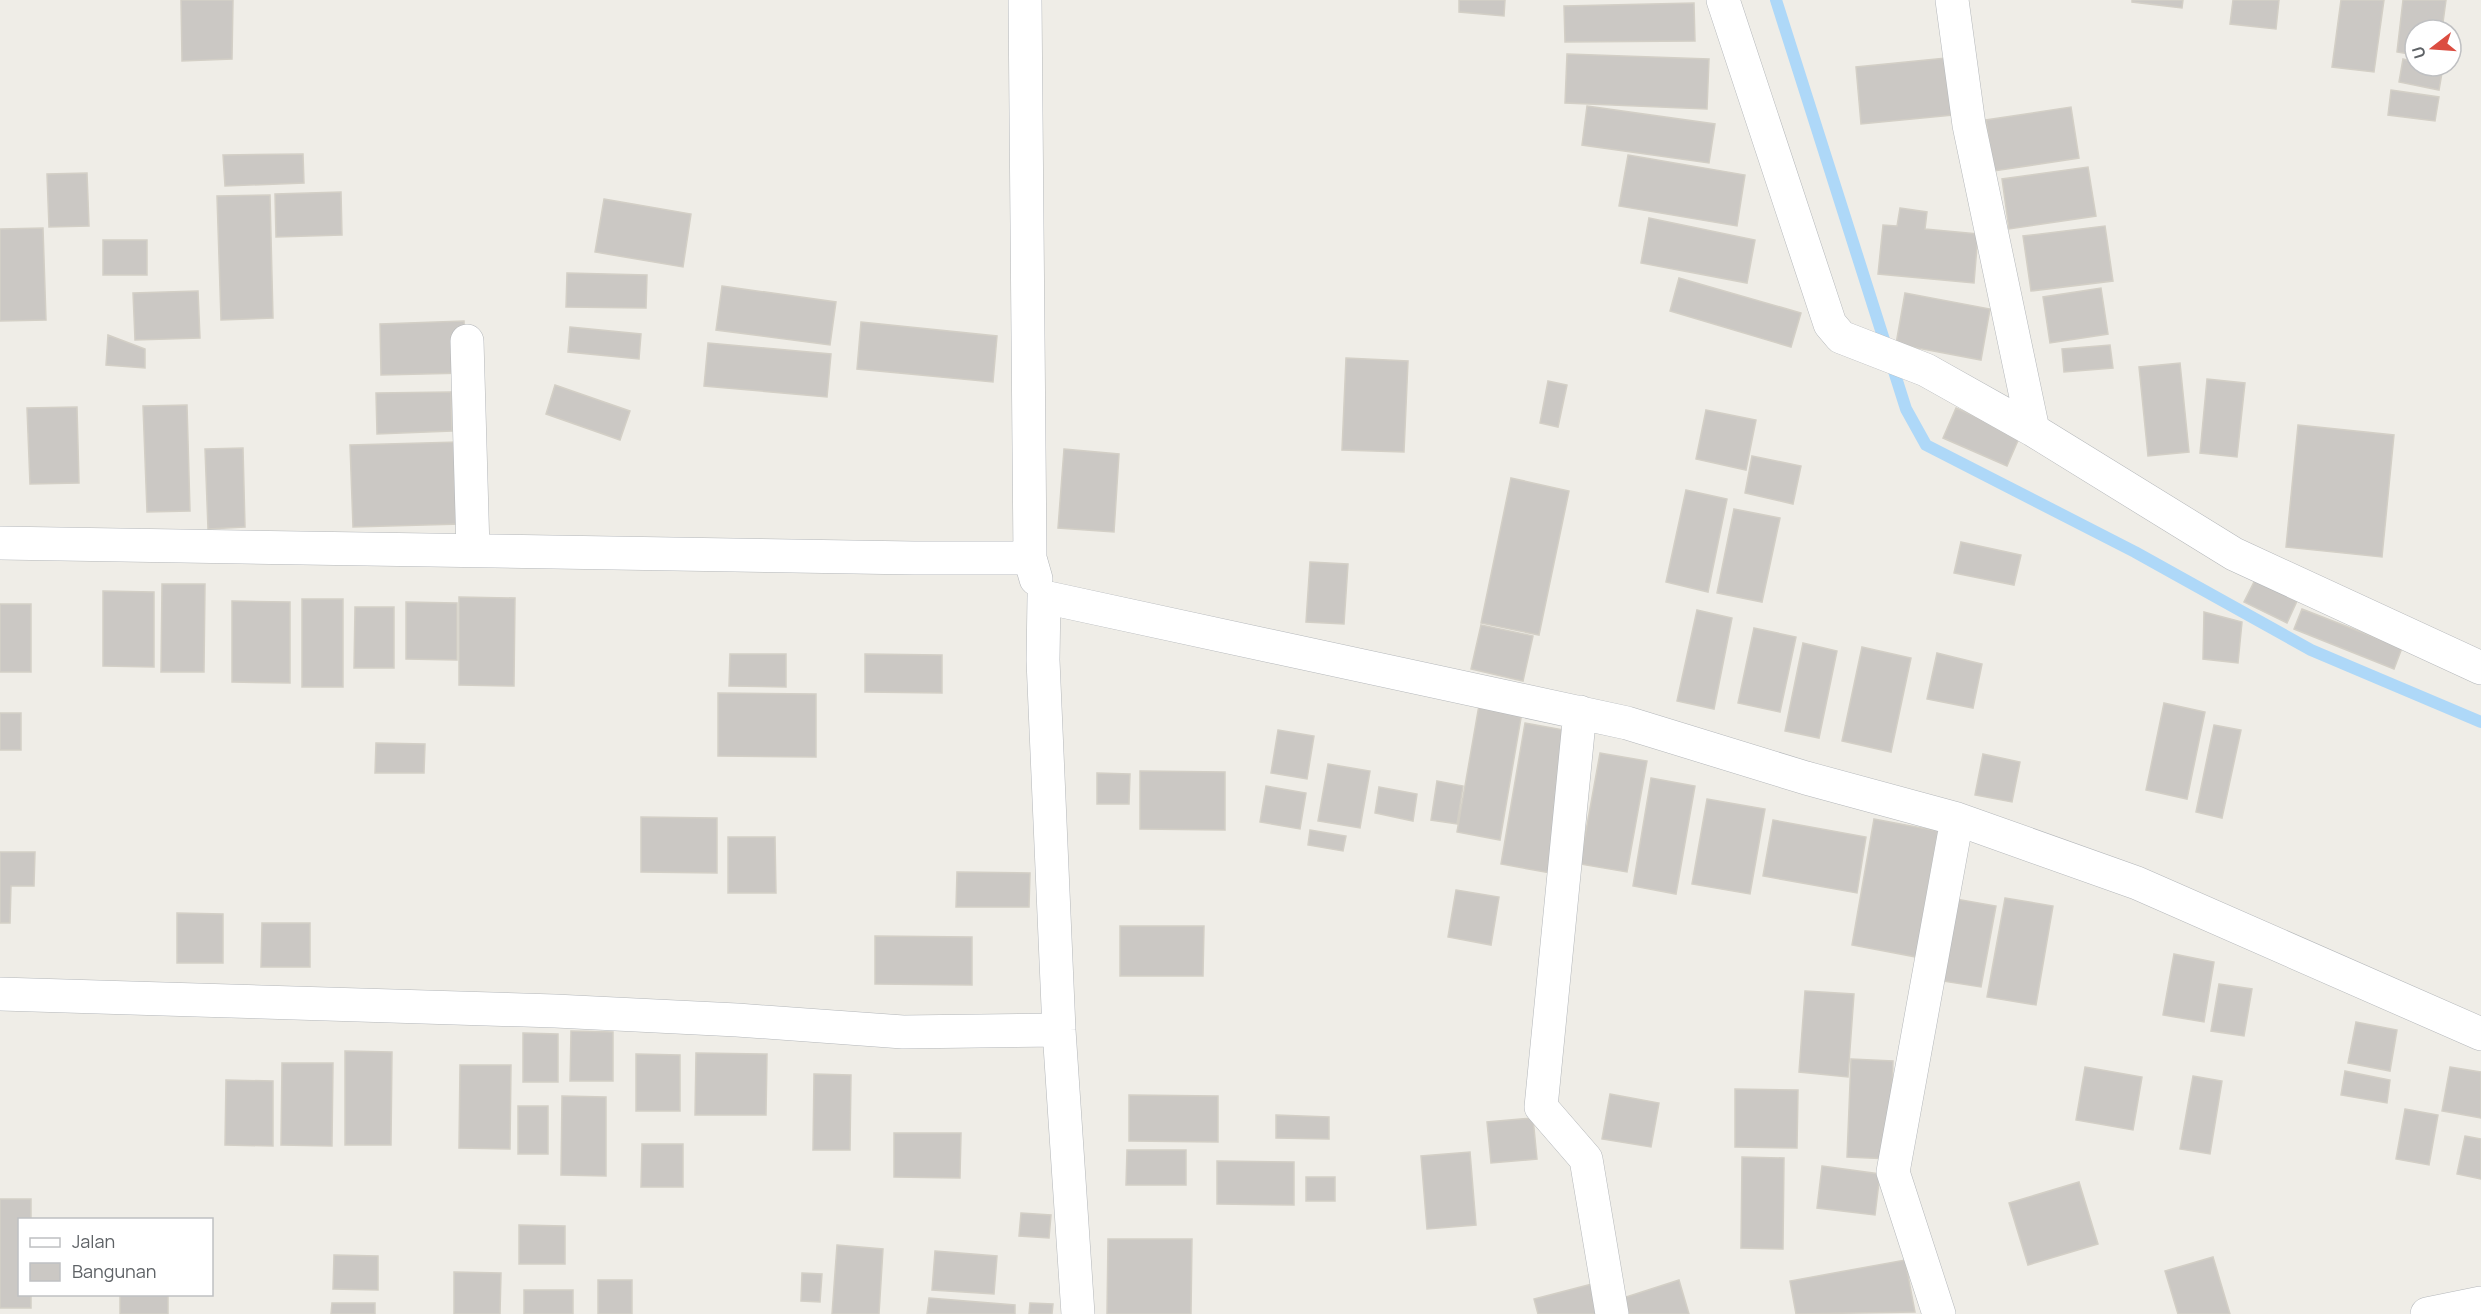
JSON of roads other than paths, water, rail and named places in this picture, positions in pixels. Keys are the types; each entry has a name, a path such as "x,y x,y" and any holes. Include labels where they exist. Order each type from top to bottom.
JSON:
{"street":[{"path":"1025,0 1030,558 1044,597 1043,660 1059,1030 1077,1314"},
{"path":"1723,0 1830,324 1842,337 1926,370 2033,430 2234,554 2481,668"},
{"path":"1952,0 1969,125 2033,430"},
{"path":"467,341 473,550"},
{"path":"0,543 1030,558"},
{"path":"1044,597 1627,723 1806,778 1957,819 2137,883 2481,1034"},
{"path":"1580,712 1541,1107 1586,1159 1612,1314"},
{"path":"1939,1314 1893,1172 1957,819"},
{"path":"0,994 566,1012 903,1032 1059,1030"},
{"path":"2427,1314 2481,1303"}],"waterway":[{"path":"1776,0 1906,409 1926,445 2135,552 2311,650 2481,722"}]}
